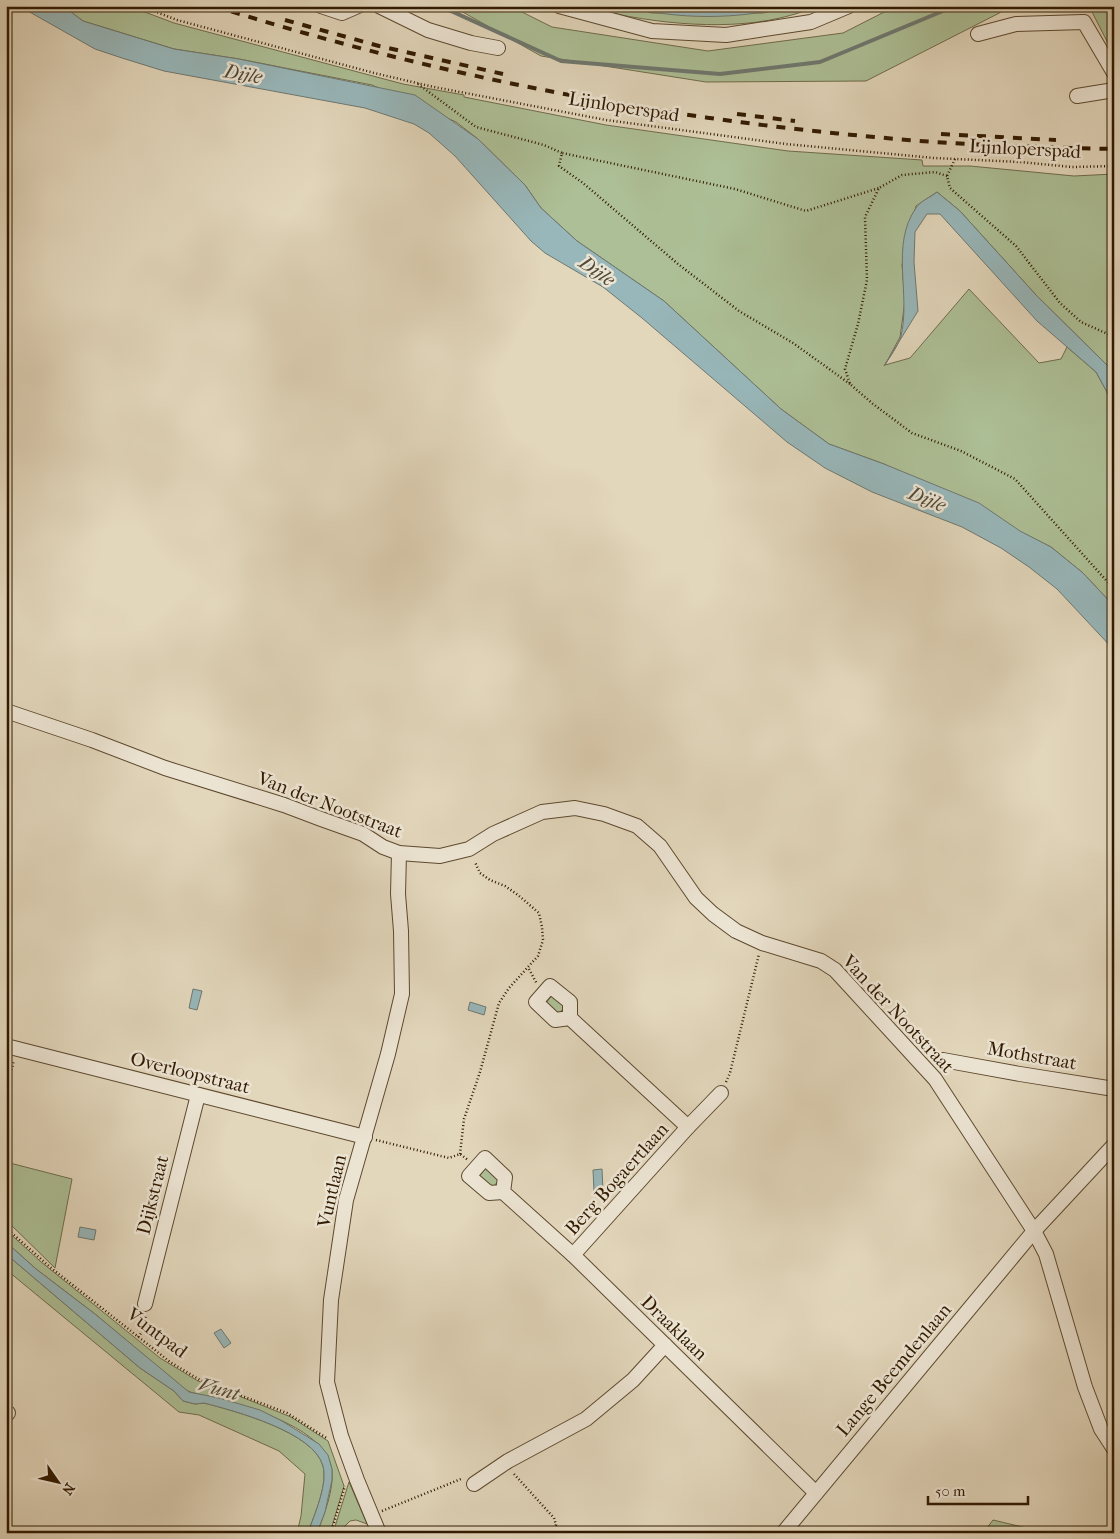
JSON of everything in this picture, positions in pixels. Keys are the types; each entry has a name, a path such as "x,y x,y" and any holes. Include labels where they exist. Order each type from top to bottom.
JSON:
{"street":[{"path":"321,6 342,13 358,6"},
{"path":"379,6 428,30 498,48"},
{"path":"559,6 652,31 726,35 811,22 849,6"},
{"path":"978,34 1016,24 1084,22 1114,73"},
{"path":"1077,96 1114,90"},
{"name":"Van der Nootstraat","path":"6,711 92,740 165,768 259,797 363,834 383,847 400,853 440,856 469,849 492,834 542,812 575,808 604,814 637,826 660,846 696,898 713,914 736,931 762,943 821,961 834,970 935,1079 1034,1231 1046,1254 1085,1388 1102,1429 1114,1449"},
{"name":"Vuntlaan","path":"379,1533 342,1436 327,1382 332,1300 346,1200 365,1137 402,994 401,931 398,894 400,853"},
{"name":"Berg Bogaertlaan","path":"570,1018 688,1127"},
{"name":"Overloopstraat","path":"11,1047 365,1137"},
{"name":"Mothstraat","path":"944,1060 1114,1088"},
{"name":"Berg Bogaertlaan","path":"573,1255 721,1093"},
{"name":"Dijkstraat","path":"145,1304 198,1095"},
{"path":"1034,1231 1114,1145"},
{"path":"477,1167 485,1158 505,1177 503,1192"},
{"name":"Draaklaan","path":"477,1167 469,1176 489,1193 503,1192 573,1255 816,1492"},
{"name":"Lange Beemdenlaan","path":"783,1533 1034,1231"},
{"path":"474,1484 505,1463 586,1419 632,1380 665,1345"}],"path":[{"name":"Lijnloperspad","path":"140,6 176,20 416,83 606,120 786,144 1072,167 1114,166"},
{"path":"416,83 476,127 562,153 735,189 806,211 879,188 902,175 934,172 947,176"},
{"path":"562,153 559,166 584,182 678,264 739,311 793,342 912,433 962,451 1015,479 1114,589"},
{"path":"955,159 947,176 950,188 1016,246 1060,303 1081,322 1110,335 1114,344"},
{"path":"850,384 846,369 867,280 865,216 879,188"},
{"path":"460,1154 464,1119 480,1072 499,1003 509,988 538,956 542,940 539,913 505,886 490,880 480,873 469,849"},
{"path":"721,1093 730,1073 762,943"},
{"path":"6,1094 11,1047"},
{"path":"365,1137 449,1158 460,1154"},
{"path":"460,1154 477,1167"},
{"name":"Vuntpad","path":"6,1228 50,1267 158,1354 200,1380 287,1413 329,1441"},
{"path":"138,1337 142,1332 145,1319 145,1304"},
{"path":"505,1463 554,1518 556,1525 550,1533"},
{"path":"372,1515 461,1479 474,1484"},
{"path":"331,1533 346,1482"}],"green space":[{"path":"63,6 129,6 174,23 403,84 606,125 788,151 922,160 923,166 970,166 1074,176 1114,174 1114,372 1036,295 960,211 937,192 916,206 902,265 905,301 900,337 885,365 910,358 969,289 1039,363 1061,359 1067,347 1096,372 1113,403 1114,606 1083,573 1051,547 884,464 829,444 781,409 664,301 577,241 541,208 525,185 478,139 456,122 372,85 239,59 174,49 83,21"},
{"path":"452,6 510,6 552,27 708,51 843,33 896,6 1013,6 866,81 706,82 541,56"},
{"path":"582,6 624,6 652,13 763,13 791,6 820,6 785,17 756,22 706,25 655,21"},
{"path":"1089,6 1114,6 1114,55"},
{"path":"553,994 565,1007 560,1012 556,1013 546,1003"},
{"path":"6,1162 72,1179 55,1268 6,1220"},
{"path":"486,1168 499,1180 494,1186 490,1187 479,1177"},
{"path":"6,1230 40,1261 160,1358 198,1381 291,1417 328,1441 344,1486 330,1533 317,1533 328,1502 332,1470 327,1456 317,1443 303,1432 270,1415 182,1388 95,1314 36,1269 6,1242"},
{"path":"6,1254 140,1368 174,1391 183,1401 195,1404 204,1403 253,1417 290,1433 317,1454 323,1466 324,1482 320,1500 308,1533 297,1533 301,1516 305,1474 279,1451 199,1415 179,1412 6,1270"},
{"path":"349,1482 367,1524 356,1520 350,1521 338,1533 333,1533"},
{"path":"993,1520 1035,1530 1037,1533 983,1533"}],"water":[{"name":"Dijle","path":"19,6 63,6 83,21 174,49 239,59 415,95 478,139 525,185 541,208 577,241 664,301 781,409 829,444 884,464 979,503 1020,531 1051,547 1083,573 1114,606 1114,650 1057,589 1001,548 962,527 872,492 825,468 787,442 603,287 545,253 531,241 455,156 429,133 414,124 365,108 164,71 95,49"},
{"path":"624,6 791,6 750,14 687,16 645,11"},
{"path":"937,192 960,211 1036,295 1114,372 1114,411 1113,403 1096,372 1037,321 940,214 927,214 915,232 914,262 918,311 898,343 901,336 904,303 902,254 908,222 916,208"},
{"path":"193,989 202,991 197,1010 189,1008"},
{"path":"470,1002 486,1007 484,1015 468,1010"},
{"path":"602,1169 603,1191 594,1191 593,1170"},
{"path":"80,1227 96,1230 94,1240 78,1237"},
{"path":"6,1242 36,1269 95,1314 189,1392 219,1398 260,1410 319,1444 328,1455 332,1469 332,1480 325,1512 317,1533 308,1533 320,1500 324,1482 323,1466 317,1454 290,1433 253,1417 204,1403 195,1404 183,1401 174,1391 140,1368 6,1254"},
{"path":"221,1329 231,1343 224,1348 214,1333"}],"waterway":[{"path":"440,6 561,61 720,74 820,62 955,6"}],"railway":[{"path":"214,6 376,52 541,90 624,105 707,118 905,140 1114,149"},
{"path":"285,20 379,46 503,74"},
{"path":"737,114 795,121"},
{"path":"941,134 1056,140"}],"water label":[{"name":"Vunt","path":"219,1389"}]}
